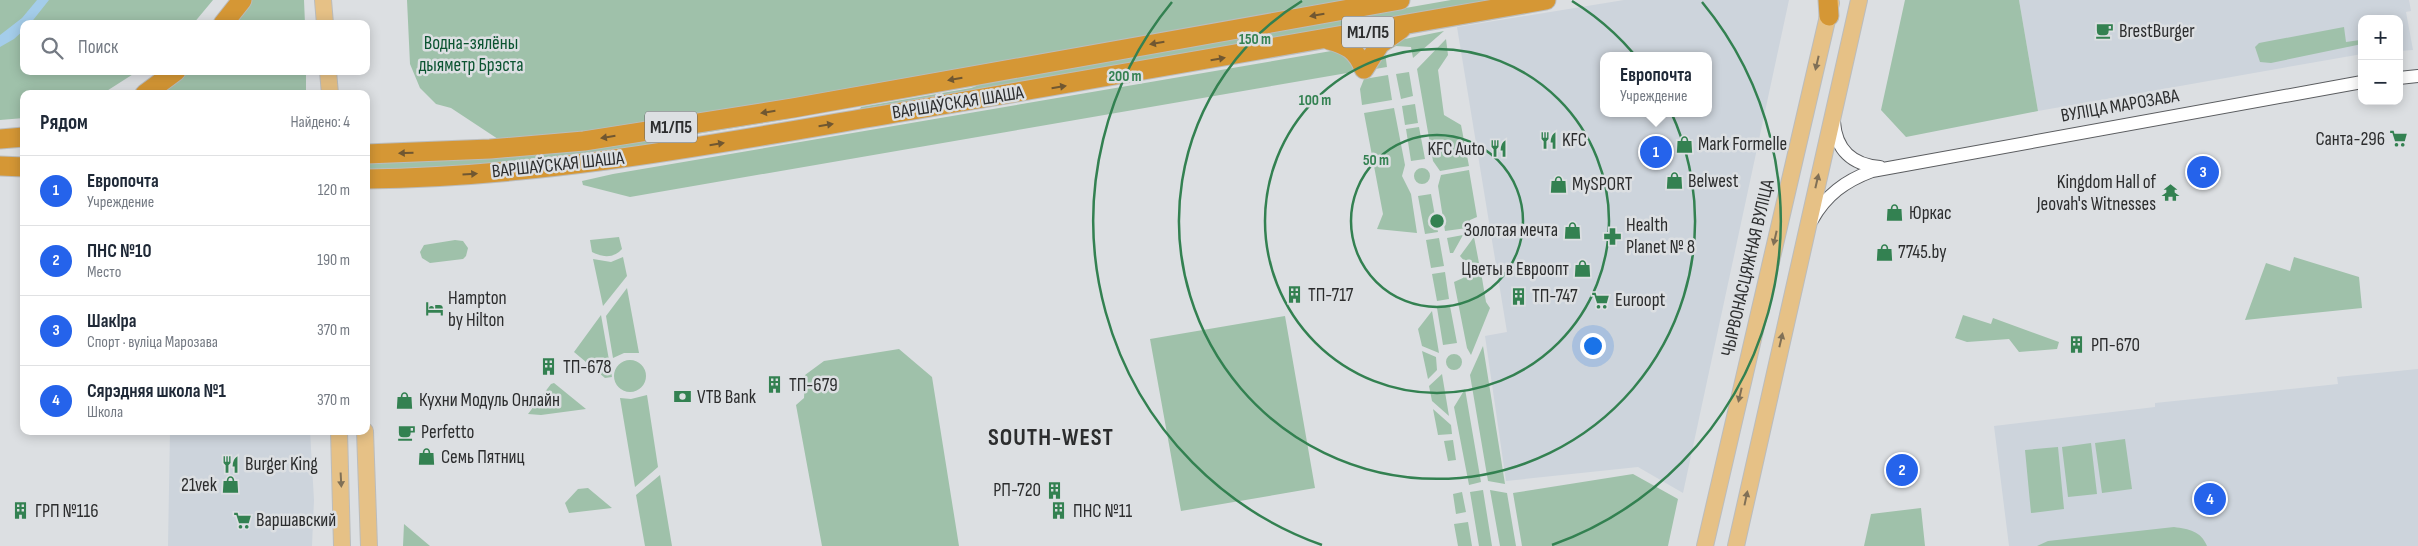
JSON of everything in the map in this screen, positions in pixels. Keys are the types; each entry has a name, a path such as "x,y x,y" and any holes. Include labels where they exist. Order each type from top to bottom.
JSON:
{"highway":[{"path":"226,20 242,0"},
{"name":"ВАРШАЎСКАЯ ШАША","path":"370,154 490,149 584,141 851,98 1400,0"},
{"name":"ВАРШАЎСКАЯ ШАША","path":"370,179 422,178 546,169 634,157 1329,40 1546,0"},
{"path":"1329,40 1346,44 1354,50 1360,58 1364,69 1380,44 1407,25"},
{"path":"150,90 171,75"},
{"path":"851,98 855,120"},
{"path":"793,108 797,130"},
{"path":"0,139 20,137"},
{"path":"0,144 20,145"},
{"path":"0,166 20,166"}],"main road":[{"path":"323,0 325,20"},
{"path":"1736,546 1858,0"},
{"name":"ЧЫРВОНАСЦЯЖНАЯ ВУЛІЦА","path":"1705,546 1830,5"},
{"path":"328,75 330,90"},
{"path":"339,435 342,546"},
{"path":"365,435 369,546"}],"street":[{"path":"2403,78 2418,76"},
{"name":"ВУЛІЦА МАРОЗАВА","path":"1806,231 1820,206 1835,190 1861,175 1885,168 2358,83"},
{"name":"ВУЛІЦА МАРОЗАВА","path":"1833,111 1836,136 1846,154 1864,164 1885,168"}],"shaded area":[{"path":"1624,0 1789,0 1683,493 1638,467 1506,481 1485,336 1507,332 1457,27"},
{"path":"2019,0 2409,0 2411,11 2406,12 2413,50 2403,51 2403,15 2358,15 2358,55 2038,111"},
{"path":"2418,369 2418,546 2009,546 1994,426 2155,407 2155,403 2338,384 2337,377"},
{"path":"170,435 310,435 314,500 312,546 168,546"}],"green space":[{"path":"0,0 213,0 196,20 20,20 20,75 132,75 108,90 20,90 20,118 0,120"},
{"path":"249,0 304,0 305,20 235,20"},
{"name":"Водна-зялёны дыяметр Брэста","path":"407,0 1365,0 607,132 501,141 451,108 436,104 420,88 410,64"},
{"path":"1451,0 1501,0 860,109 861,107 971,88 990,81"},
{"path":"1905,0 2019,0 2038,111 1906,137 1881,110"},
{"path":"2344,27 2346,42 2358,40 2358,45 2271,63 2260,62 2255,47 2259,43"},
{"path":"1444,31 1413,58 1411,47 1396,46 1385,52 1387,67 1369,70 1390,42"},
{"path":"1446,39 1448,55 1438,70 1444,115 1461,125 1469,166 1440,171 1433,161 1417,69"},
{"path":"1337,50 1357,65 1353,72 630,197 583,185 582,181 613,174"},
{"path":"1409,72 1413,96 1401,99 1396,74"},
{"path":"181,75 306,75 306,90 161,90"},
{"path":"1388,75 1392,100 1362,105 1360,89 1364,79"},
{"path":"1415,104 1418,123 1405,125 1402,106"},
{"path":"1394,108 1405,165 1402,176 1411,194 1417,233 1377,229 1383,214 1364,113"},
{"path":"789,116 789,119 684,136 642,148 491,165 370,171 370,163 491,157"},
{"path":"1419,127 1425,159 1411,161 1406,129"},
{"path":"1422,168 1428,170 1430,176 1428,182 1422,184 1416,182 1414,176 1416,170"},
{"path":"1469,170 1477,217 1470,220 1467,228 1445,231 1438,186 1441,175"},
{"path":"1431,194 1438,232 1425,234 1418,196"},
{"path":"1463,235 1453,253 1450,253 1447,238"},
{"path":"619,237 622,249 619,252 611,256 604,256 592,252 590,240"},
{"path":"1474,237 1479,263 1466,263 1460,256"},
{"path":"1439,238 1444,266 1431,268 1426,240"},
{"path":"455,240 463,241 468,248 463,259 430,263 422,258 420,252 424,245"},
{"path":"623,257 627,276 603,306 593,259 611,262"},
{"path":"2294,257 2359,277 2362,308 2245,320 2266,263 2290,271"},
{"path":"1480,266 1486,302 1490,308 1471,355 1467,348 1454,282 1463,278 1465,267"},
{"path":"1445,272 1449,299 1437,301 1432,274"},
{"path":"627,288 639,353 624,353 613,358 606,316"},
{"path":"1450,306 1457,343 1443,345 1437,308"},
{"path":"1432,311 1439,353 1422,346 1418,329"},
{"path":"601,315 612,377 605,378 574,352"},
{"path":"1963,315 1991,324 1993,318 2059,342 2057,349 2019,352 2009,339 1967,342 1955,338"},
{"path":"1285,316 1315,488 1181,511 1150,339"},
{"path":"1483,346 1505,484 1488,481 1470,375"},
{"path":"899,349 932,377 959,546 822,546 796,405 804,398 805,375 824,361"},
{"path":"1422,351 1436,357 1437,370 1428,379"},
{"path":"1454,354 1460,356 1462,362 1460,368 1454,370 1448,368 1446,362 1448,356"},
{"path":"630,360 641,365 646,376 641,387 630,392 619,387 614,376 619,365"},
{"path":"1442,374 1449,416 1432,401 1429,386"},
{"path":"554,383 586,409 541,415 528,414 551,384"},
{"path":"1465,389 1481,482 1469,485 1454,407"},
{"path":"647,395 658,467 635,487 620,398 631,399"},
{"path":"1433,409 1451,425 1452,434 1438,435"},
{"path":"2125,439 2132,489 2102,493 2095,443"},
{"path":"1453,440 1456,460 1448,461 1444,441"},
{"path":"2091,443 2097,494 2068,497 2062,447"},
{"path":"2058,447 2064,509 2031,513 2025,450"},
{"path":"1633,474 1678,499 1668,546 1522,546 1513,493"},
{"path":"660,475 672,546 645,546 636,495"},
{"path":"588,488 612,508 569,513 565,503 578,489"},
{"path":"1483,490 1492,546 1479,546 1470,492"},
{"path":"1490,490 1507,493 1516,546 1500,546"},
{"path":"1462,492 1466,512 1456,514 1453,494"},
{"path":"1921,508 1925,546 1864,546 1871,514"},
{"path":"1468,522 1472,546 1458,546 1454,524"},
{"path":"404,524 430,546 403,546"},
{"path":"2174,527 2198,534 2207,546 2037,546 2048,541"}],"water":[{"path":"37,0 49,0 33,20 20,20 20,34 0,47 0,35 22,18"}],"place":[{"name":"BrestBurger","path":"2105,31"},
{"name":"Санта-296","path":"2399,139"},
{"name":"KFC","path":"1548,140"},
{"name":"Mark Formelle","path":"1684,144"},
{"name":"KFC Auto","path":"1499,149"},
{"name":"Европочта","path":"1656,152"},
{"name":"ШакІра","path":"2203,172"},
{"name":"Belwest","path":"1674,181"},
{"name":"MySPORT","path":"1558,184"},
{"name":"Kingdom Hall of Jeovah's Witnesses","path":"2170,193"},
{"name":"Юркас","path":"1895,213"},
{"name":"Золотая мечта","path":"1572,230"},
{"name":"Health Planet № 8","path":"1612,236"},
{"name":"7745.by","path":"1884,252"},
{"name":"Цветы в Евроопт","path":"1583,269"},
{"name":"ТП-717","path":"1294,295"},
{"name":"ТП-747","path":"1518,296"},
{"name":"Euroopt","path":"1601,300"},
{"name":"Hampton by Hilton","path":"434,309"},
{"name":"РП-670","path":"2077,345"},
{"name":"ТП-678","path":"549,367"},
{"name":"ТП-679","path":"775,385"},
{"name":"VTB Bank","path":"683,397"},
{"name":"Кухни Модуль Онлайн","path":"405,400"},
{"name":"Perfetto","path":"407,432"},
{"name":"Семь Пятниц","path":"427,457"},
{"name":"Burger King","path":"231,464"},
{"name":"ПНС №10","path":"1902,470"},
{"name":"21vek","path":"231,485"},
{"name":"РП-720","path":"1055,490"},
{"name":"Сярэдняя школа №1","path":"2210,499"},
{"name":"ГРП №116","path":"21,511"},
{"name":"ПНС №11","path":"1059,511"},
{"name":"Варшавский","path":"242,520"}],"district":[{"name":"SOUTH-WEST","path":"1051,437"}]}
